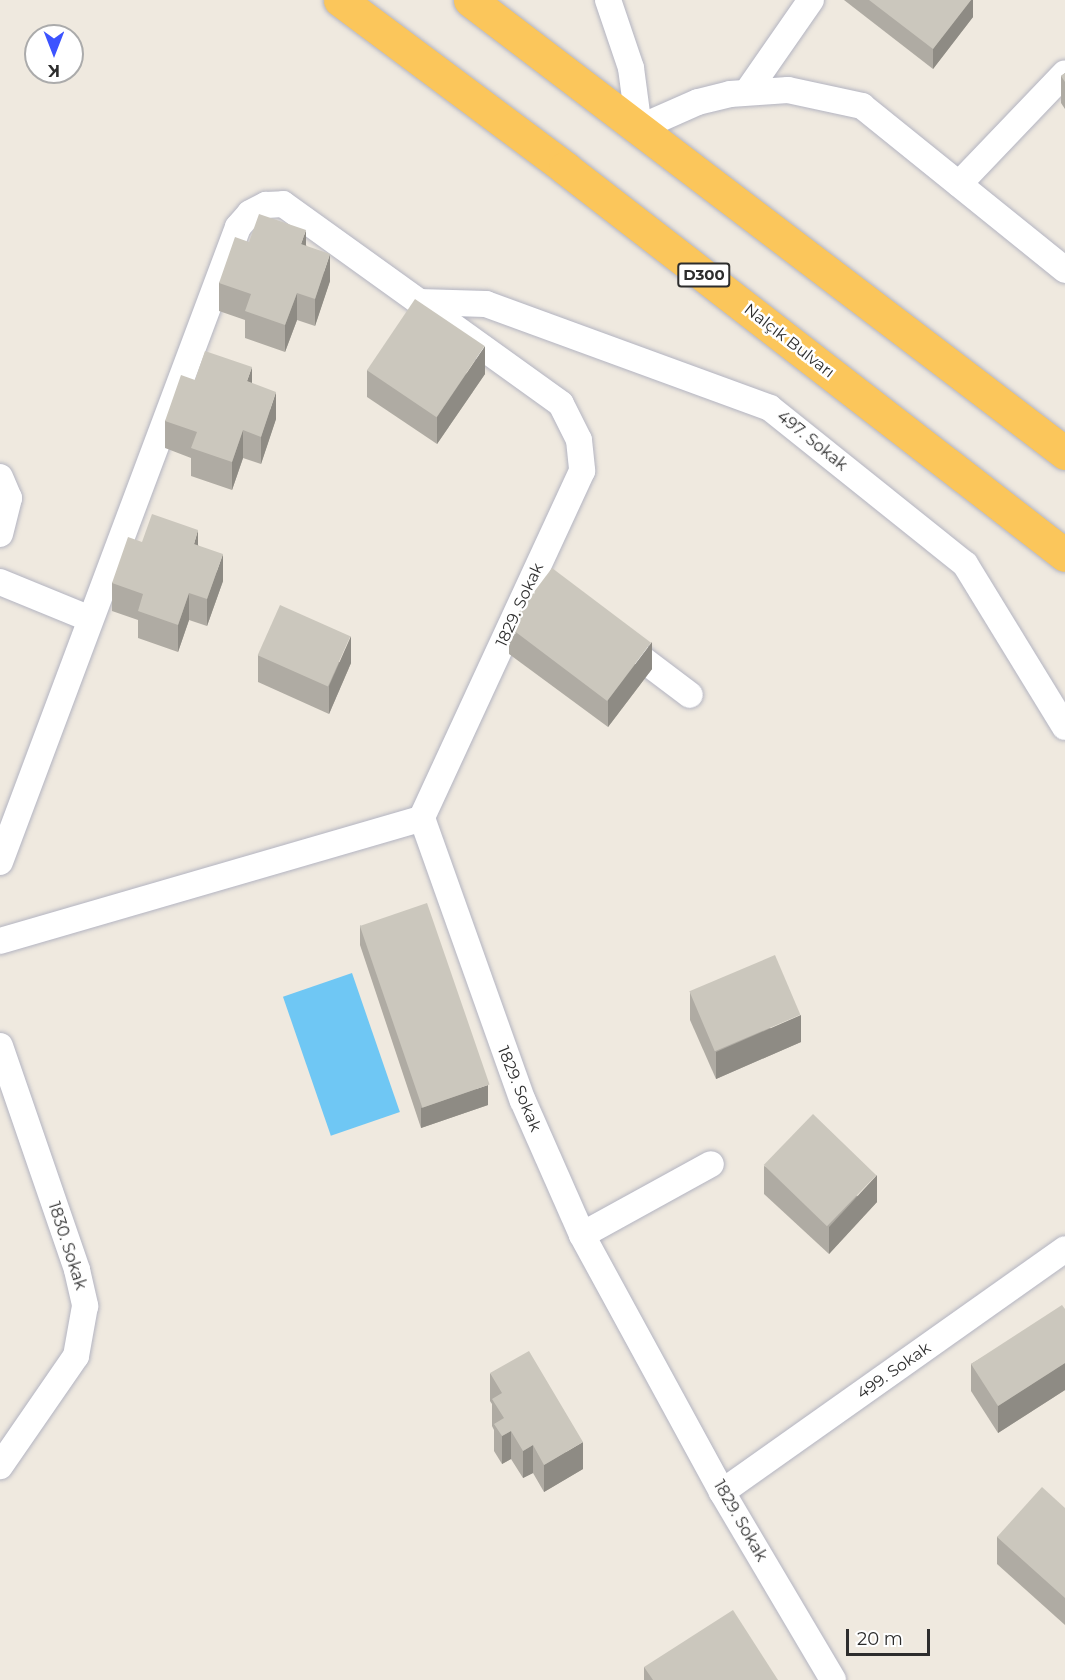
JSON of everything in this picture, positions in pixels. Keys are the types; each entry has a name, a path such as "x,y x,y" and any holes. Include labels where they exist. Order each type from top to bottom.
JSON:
{"highway":[{"name":"Nalçık Bulvarı","path":"340,0 574,175 1065,555"},
{"path":"470,0 1065,453"}],"street":[{"path":"608,0 631,68 639,128 699,102 747,92 805,92 862,106 1065,270"},
{"path":"747,92 811,0"},
{"path":"959,184 1065,73"},
{"path":"0,862 238,227 250,213 266,205 283,204 419,302"},
{"name":"1829. Sokak","path":"419,302 561,404 579,440 582,471 542,584 422,818 519,1090 582,1235 722,1492 833,1680"},
{"name":"497. Sokak","path":"419,302 486,304 770,408 965,564 1065,727"},
{"path":"0,477 7,488 9,507 0,534"},
{"path":"0,582 90,619"},
{"path":"607,633 690,695"},
{"path":"0,941 422,818"},
{"name":"1830. Sokak","path":"0,1046 77,1269 85,1306 81,1340 72,1363 0,1466"},
{"path":"582,1235 711,1164"},
{"name":"499. Sokak","path":"722,1492 1065,1249"}],"water":[{"path":"352,973 400,1112 331,1136 283,997"}],"building":[{"path":"869,0 971,0 933,49"},
{"path":"259,214 306,230 301,244 330,254 315,299 297,293 285,325 245,311 251,294 219,283 235,237 249,242"},
{"path":"415,299 485,346 437,417 367,370"},
{"path":"205,351 252,367 247,381 276,392 261,437 243,430 232,462 191,448 197,432 165,421 181,375 195,380"},
{"path":"152,514 198,530 194,544 223,554 207,599 189,593 178,625 138,611 143,594 112,583 128,537 142,542"},
{"path":"552,568 651,643 607,701 508,626"},
{"path":"280,605 350,636 328,687 258,655"},
{"path":"427,903 490,1085 422,1108 360,926"},
{"path":"775,955 800,1015 715,1051 689,991"},
{"path":"813,1114 876,1175 827,1226 764,1165"},
{"path":"1062,1305 1065,1309 1065,1363 998,1406 971,1364"},
{"path":"529,1351 583,1442 544,1465 533,1445 523,1451 511,1431 502,1436 494,1424 504,1418 492,1399 502,1393 490,1373"},
{"path":"1042,1487 1065,1508 1065,1598 997,1537"},
{"path":"733,1610 778,1680 653,1680 644,1667"}]}
